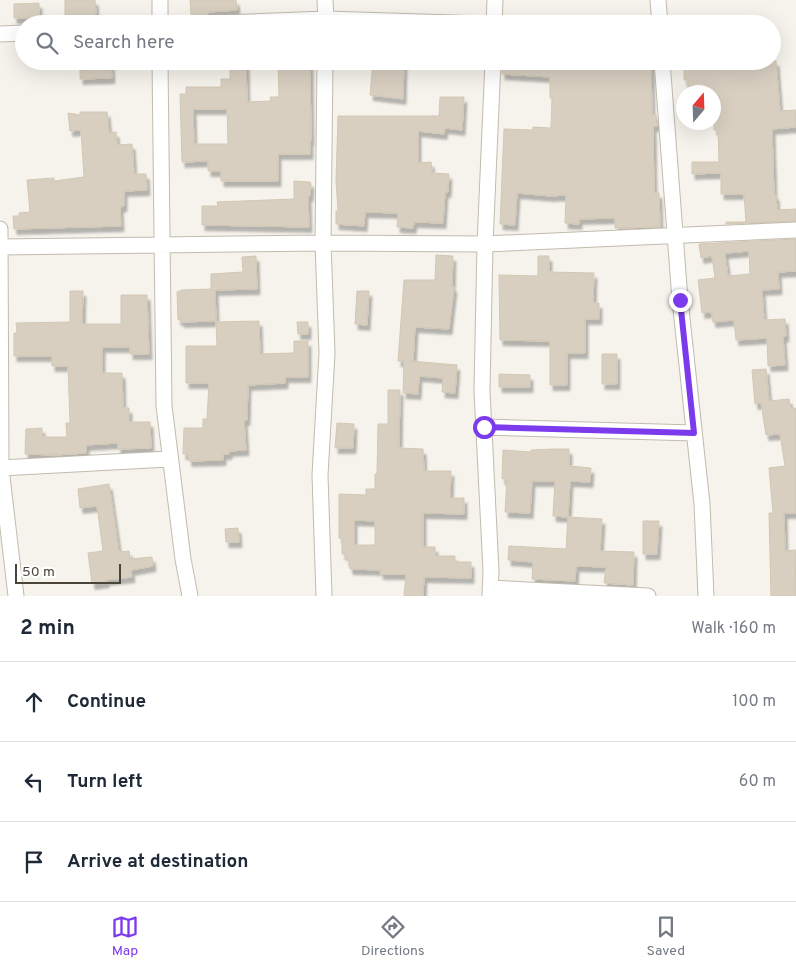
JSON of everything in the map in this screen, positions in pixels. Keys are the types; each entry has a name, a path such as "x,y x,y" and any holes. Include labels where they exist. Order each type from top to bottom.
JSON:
{"street":[{"path":"160,0 160,15"},
{"path":"325,0 326,15"},
{"path":"494,15 495,0"},
{"path":"658,0 659,15"},
{"path":"0,34 15,33"},
{"path":"160,70 164,406 169,459 190,596"},
{"path":"324,596 320,476 327,352 323,243 326,70"},
{"path":"493,70 485,244 482,391 491,571 490,592 648,596"},
{"path":"663,70 680,300 702,504 706,596"},
{"path":"0,229 0,468 16,596"},
{"path":"0,248 162,244 485,244 796,230"},
{"path":"484,427 694,433"},
{"path":"0,468 169,459"}],"building":[{"path":"65,0 95,0 96,14 65,15"},
{"path":"190,0 236,0 237,10 191,15"},
{"path":"39,3 39,15 15,15 14,18 14,4"},
{"path":"80,70 111,70 112,78 80,79"},
{"path":"230,70 246,70 247,102 271,101 270,97 279,97 278,70 310,70 310,154 278,154 278,181 221,181 221,171 208,171 208,161 182,162 180,94 186,94 186,87 221,87 221,79 230,79","holes":["193,109 227,109 228,144 194,144"]},
{"path":"372,70 404,70 403,99 370,95"},
{"path":"502,70 651,70 652,115 656,115 657,126 653,126 654,193 659,193 660,227 615,228 615,218 579,219 579,224 565,223 566,195 551,196 517,193 515,225 500,224 504,129 533,130 533,127 551,128 552,98 550,98 550,77 502,74"},
{"path":"684,70 777,70 780,111 796,110 796,127 772,129 774,195 776,195 777,210 796,209 796,221 726,224 726,222 746,222 744,194 721,194 721,173 692,174 692,162 719,162 718,130 721,130 721,85 688,85 688,80 684,80"},
{"path":"440,97 464,97 462,130 445,128 444,134 418,131 418,163 431,162 432,173 449,174 448,192 445,192 443,223 414,222 413,228 397,227 398,213 365,212 364,226 336,224 336,211 338,211 336,181 338,116 439,116"},
{"path":"80,112 107,112 109,133 116,132 117,145 132,144 134,174 146,174 147,190 124,191 124,206 120,207 121,226 14,229 13,216 19,216 19,213 30,212 27,180 54,178 54,181 84,177 81,130 70,131 68,113 80,115"},
{"path":"294,181 310,182 311,184 310,196 308,196 309,227 202,225 202,206 218,206 217,202 294,199"},
{"path":"796,239 796,271 778,272 779,289 762,290 764,320 785,319 786,336 783,337 785,365 768,366 767,338 736,340 734,320 713,322 711,312 702,313 698,280 715,278 712,256 701,258 699,244","holes":["749,251 750,274 728,276 726,253"]},
{"path":"436,255 453,256 452,287 454,287 449,329 415,327 413,361 457,365 455,393 442,392 443,378 419,376 418,394 403,393 404,361 398,361 404,280 435,280"},
{"path":"256,256 257,289 215,290 216,321 181,322 181,319 178,320 177,292 182,290 211,289 211,274 243,272 242,257"},
{"path":"538,256 549,256 549,272 594,273 593,303 599,303 599,319 585,319 585,353 567,353 567,385 550,385 550,341 500,340 499,275 538,276"},
{"path":"70,291 83,291 82,324 121,324 121,295 147,295 149,354 130,354 130,347 102,347 102,373 122,373 123,408 129,408 129,422 150,422 151,448 118,449 118,443 86,445 86,453 25,454 26,429 42,428 42,437 67,437 66,423 70,423 68,366 52,366 52,356 14,356 14,333 17,333 16,323 70,322"},
{"path":"357,291 369,291 367,325 355,324"},
{"path":"259,321 260,354 294,353 294,341 308,341 308,377 285,377 285,383 248,385 247,420 244,420 246,450 229,451 229,454 223,454 223,460 189,461 188,454 183,454 184,428 203,428 203,419 207,419 209,383 186,383 186,346 217,346 216,322"},
{"path":"297,322 308,322 308,334 298,334"},
{"path":"602,354 617,354 617,384 602,384"},
{"path":"766,369 769,401 789,399 791,409 796,408 796,513 784,513 785,551 796,550 795,596 771,596 769,513 773,513 769,468 785,466 780,434 766,435 761,403 755,404 752,370"},
{"path":"499,374 530,375 530,387 499,387"},
{"path":"388,390 400,390 399,448 423,449 424,471 451,471 450,498 464,498 464,514 423,513 423,547 435,547 435,556 455,556 455,562 471,562 471,578 424,577 423,596 404,596 406,574 380,574 381,570 350,569 349,560 346,560 346,554 342,554 342,538 339,538 339,494 366,495 366,489 375,489 378,424 388,424","holes":["354,520 375,521 375,545 354,545"]},
{"path":"337,423 354,424 353,448 335,448"},
{"path":"569,449 569,466 591,468 590,482 570,481 568,517 553,516 555,481 532,481 530,513 505,512 507,479 502,479 503,450 531,452 531,450"},
{"path":"109,484 119,552 129,551 130,559 152,557 153,566 131,570 132,577 106,580 106,582 92,584 88,553 103,551 97,506 80,508 78,489"},
{"path":"568,517 602,519 600,551 634,552 633,585 604,583 606,567 576,566 575,581 532,579 533,562 508,560 509,546 566,549"},
{"path":"643,521 659,521 657,554 643,554"},
{"path":"238,528 239,542 226,542 225,529"}],"route":[{"path":"484,427 694,433 680,300"}]}
